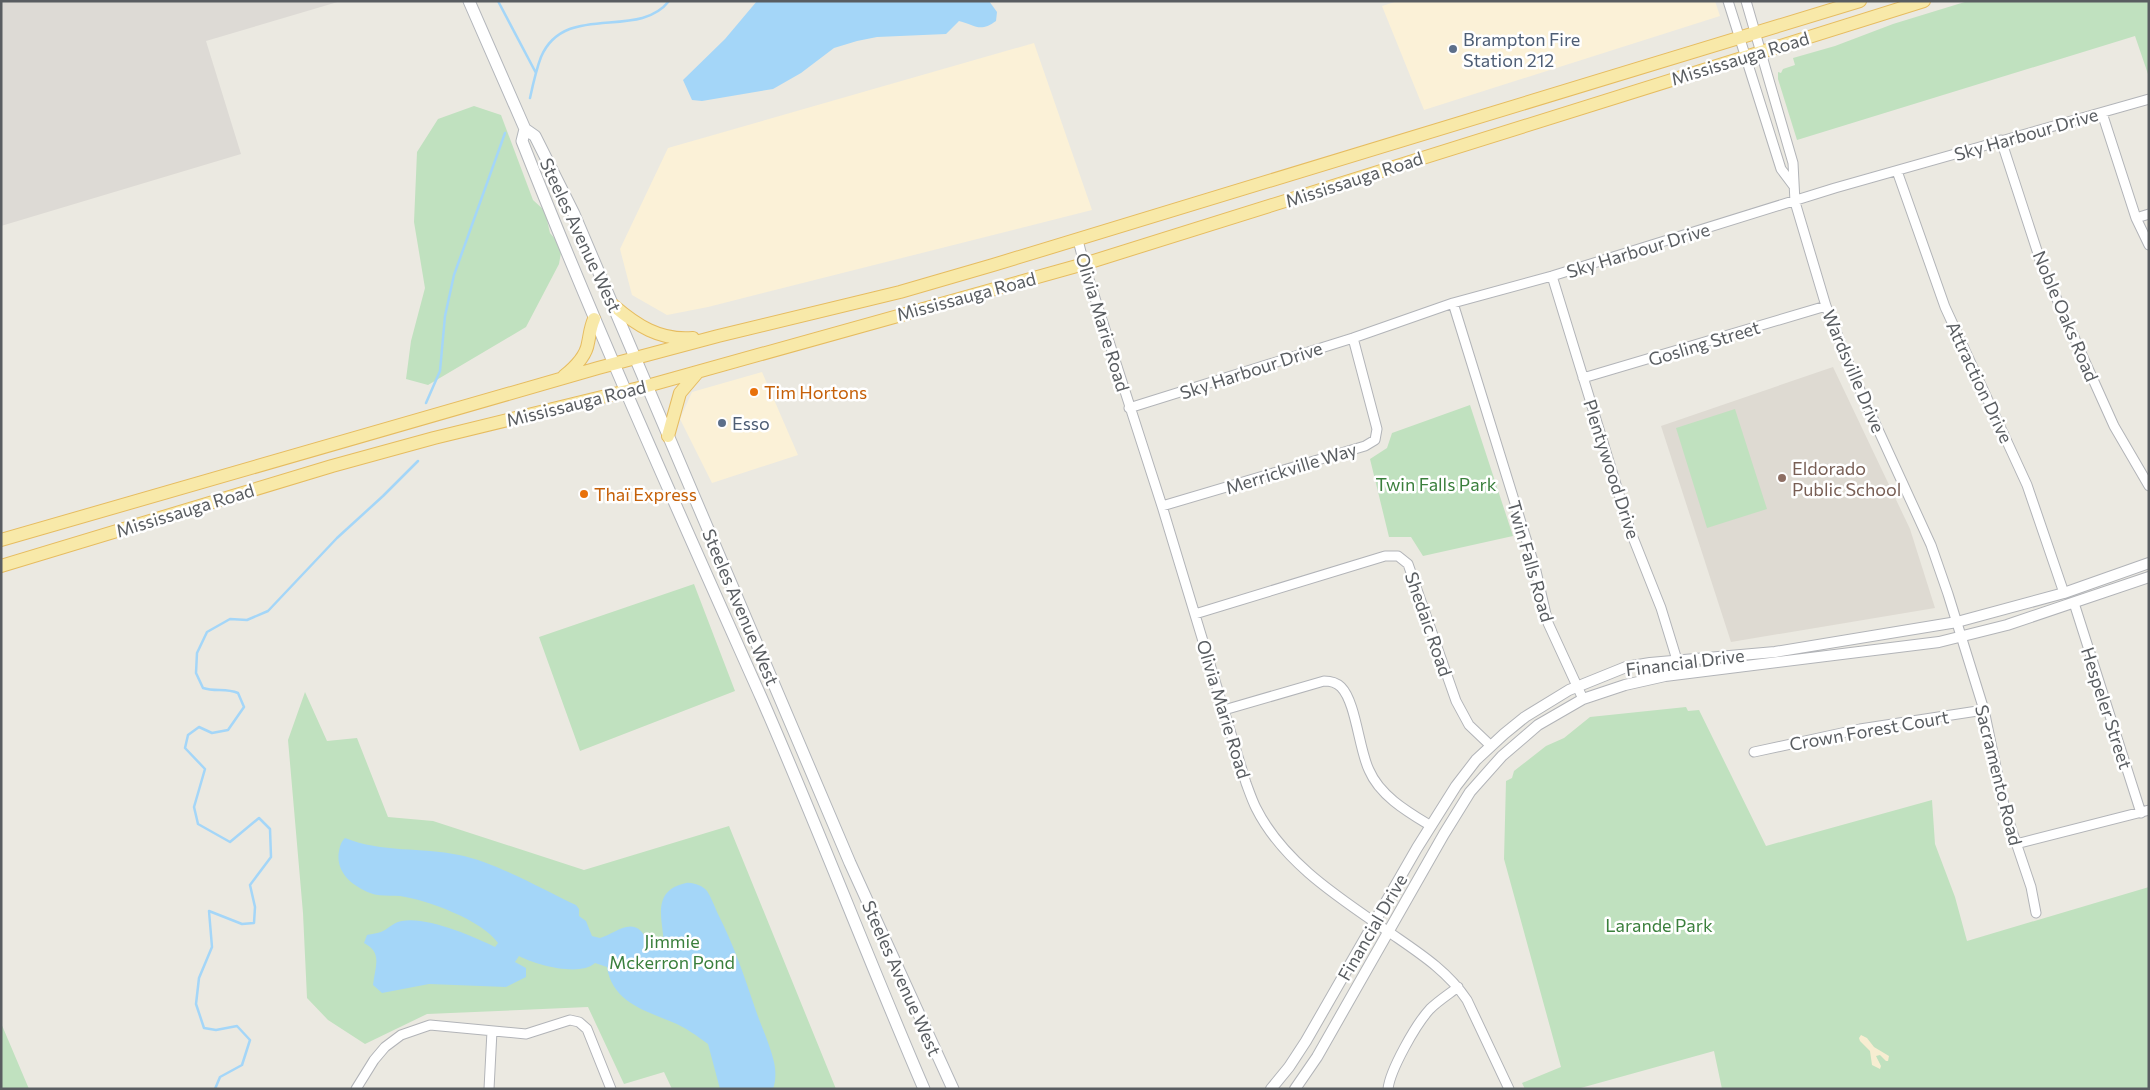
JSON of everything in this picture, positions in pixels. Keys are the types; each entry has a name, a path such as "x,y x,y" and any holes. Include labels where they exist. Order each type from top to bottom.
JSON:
{"main road":[{"name":"Steeles Avenue West","path":"469,1 525,129 535,136 574,214 846,854 953,1089"},
{"name":"Mississauga Road","path":"1,540 613,364 718,336 900,292 1078,240 1860,1"},
{"name":"Mississauga Road","path":"1,566 369,456 442,436 625,392 1084,264 1924,1"},
{"name":"Steeles Avenue West","path":"525,129 522,141 594,319 764,706 924,1089"},
{"path":"613,304 631,321 657,334 685,338 718,336"},
{"path":"561,379 577,364 587,350 590,328 594,319"},
{"path":"668,436 680,392 699,371"}],"street":[{"name":"Wardsville Drive","path":"1728,1 1781,169 1793,185"},
{"name":"Wardsville Drive","path":"1746,1 1793,163 1795,202 1826,306 1854,378 1931,546 1961,637"},
{"name":"Sky Harbour Drive","path":"1129,408 1353,338 1453,303 1552,276 2001,140 2149,99"},
{"path":"2102,113 2136,218 2149,246"},
{"name":"Noble Oaks Road","path":"2001,140 2042,266 2114,426 2149,486"},
{"name":"Attraction Drive","path":"1897,171 1945,307 2027,485 2064,593"},
{"path":"2136,218 2149,214"},
{"name":"Olivia Marie Road","path":"1078,240 1129,408 1162,506 1256,808 1276,840 1303,868 1374,922 1442,970 1458,987 1467,1000 1509,1089"},
{"name":"Plentywood Drive","path":"1552,276 1630,530 1662,608 1677,660"},
{"name":"Twin Falls Road","path":"1453,303 1533,562 1548,624 1583,699"},
{"name":"Gosling Street","path":"1583,378 1826,306"},
{"name":"Merrickville Way","path":"1162,506 1365,446 1375,440 1377,429 1353,338"},
{"name":"Shedaic Road","path":"1195,614 1385,556 1398,556 1408,564 1456,701 1469,725 1491,746"},
{"name":"Financial Drive","path":"1272,1089 1306,1042 1431,826 1476,760 1525,717 1577,686 1626,667 1677,660 1775,652 1957,622 2064,593 2149,563"},
{"name":"Financial Drive","path":"1295,1089 1317,1057 1387,931 1470,792 1502,756 1538,724 1583,699 1625,685 1665,676 1939,642 2074,603 2149,577"},
{"name":"Hespeler Street","path":"2074,603 2145,811"},
{"name":"Sacramento Road","path":"1961,637 1984,710 2004,810 2031,887 2036,913"},
{"path":"1224,710 1324,680 1333,682 1345,692 1369,771 1381,789 1403,809 1431,826"},
{"name":"Crown Forest Court","path":"1754,752 1860,729 1984,710"},
{"path":"2016,844 2145,811"},
{"path":"1388,1089 1389,1078 1417,1026 1430,1009 1458,987"},
{"path":"356,1089 380,1052 401,1035 430,1025 438,1024 526,1034 570,1020 579,1022 587,1029 611,1089"},
{"path":"489,1089 492,1031"}],"shaded area":[{"path":"1,1 341,1 206,41 241,154 1,226"},
{"path":"1398,1 1715,1 1720,16 1424,110 1382,6"},
{"path":"1034,43 1092,210 708,307 667,315 632,295 620,249 668,148"},
{"name":"Eldorado Public School","path":"1833,367 1910,529 1935,608 1731,642 1661,426"},
{"path":"762,372 798,455 712,483 680,419 692,392"}],"green space":[{"path":"1968,1 2149,1 2149,77 2135,36 1797,140 1778,79 1778,72 1781,73 1783,69 1795,65 1793,58 1835,46 1893,24"},
{"path":"474,106 501,115 533,200 545,211 550,233 562,247 559,264 526,327 428,385 406,379 411,341 425,288 414,222 417,152 438,119"},
{"name":"Twin Falls Park","path":"1470,405 1513,536 1423,556 1411,537 1389,537 1370,459 1387,448 1392,433"},
{"path":"1735,409 1767,509 1707,528 1676,428"},
{"path":"694,584 735,691 580,751 539,637"},
{"name":"Jimmie Mckerron Pond","path":"305,692 327,741 357,738 388,817 433,821 584,870 729,826 836,1089 672,1089 664,1072 624,1084 588,1007 427,1014 365,1044 328,1020 307,998 303,913 288,740"},
{"name":"Larande Park","path":"1686,707 1688,711 1699,710 1766,846 1932,800 1935,844 1955,897 1967,941 2149,887 2149,1089 1722,1089 1714,1051 1577,1089 1525,1089 1522,1083 1561,1067 1504,859 1506,781 1512,778 1514,771 1546,746 1564,738 1590,717"},
{"path":"1,1023 29,1089 1,1089"}],"sand":[{"path":"1861,1035 1867,1038 1874,1047 1889,1056 1888,1061 1886,1061 1880,1055 1876,1056 1881,1066 1880,1069 1872,1065 1870,1051 1860,1041"}],"water":[{"path":"757,1 989,1 997,12 996,21 986,27 978,27 959,21 946,34 877,37 834,48 801,73 773,89 702,101 692,100 683,80 725,39"},
{"path":"345,838 373,846 459,855 488,864 576,905 579,909 579,916 586,921 592,936 600,938 626,927 636,928 641,931 656,950 661,950 664,947 661,909 667,893 674,887 686,883 695,884 703,888 710,896 733,947 770,1048 775,1072 773,1089 720,1089 708,1044 682,1026 630,1003 615,988 607,967 595,963 579,969 558,968 536,963 519,956 515,962 526,968 526,977 506,987 429,984 382,993 373,985 376,956 374,951 364,943 367,935 383,931 393,924 412,920 424,921 449,928 495,947 498,943 480,927 453,912 411,898 373,894 351,882 342,872 338,859 341,844"}],"waterway":[{"path":"498,1 536,73"},
{"path":"530,98 541,57 552,40 567,30 584,25 639,19 656,13 669,1"},
{"path":"426,403 440,371 445,316 454,275 505,133"},
{"path":"215,1089 220,1077 242,1065 250,1040 237,1026 216,1030 204,1028 196,1004 199,978 212,947 209,911 242,924 254,923 255,907 250,885 271,857 270,829 259,818 230,842 198,824 194,807 205,769 185,748 188,735 199,727 212,733 228,730 244,707 238,693 203,688 196,673 197,653 207,632 230,619 247,620 268,611 337,538 418,461"}],"place":[{"name":"Brampton Fire Station 212","path":"1453,49"},
{"name":"Tim Hortons","path":"754,392"},
{"name":"Esso","path":"722,423"},
{"name":"Eldorado Public School","path":"1782,478"},
{"name":"Thaï Express","path":"584,494"}]}
